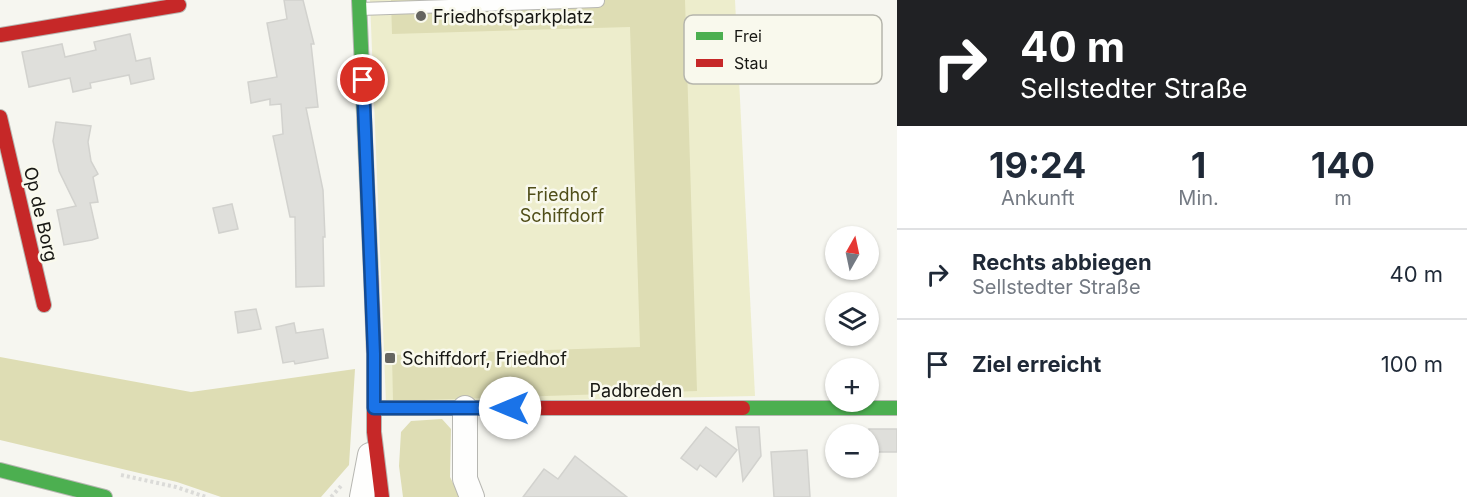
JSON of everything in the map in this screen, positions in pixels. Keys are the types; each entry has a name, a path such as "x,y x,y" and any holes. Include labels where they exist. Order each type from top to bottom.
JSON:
{"street":[{"path":"0,35 178,4"},
{"path":"359,5 374,354 374,432 382,497"},
{"name":"Op de Borg","path":"0,117 44,304"},
{"name":"Padbreden","path":"374,408 897,408"},
{"path":"465,408 465,479 472,497"},
{"path":"362,497 374,432"},
{"path":"0,470 105,497"}],"lane":[{"path":"359,5 598,1"}],"green space":[{"name":"Friedhof Schiffdorf","path":"370,0 735,0 736,15 684,15 684,84 739,84 755,396 386,404"},
{"path":"391,0 685,0 684,84 688,84 697,391 393,401 392,355 640,347 630,27 392,34"},
{"path":"0,357 191,392 355,369 349,465 321,497 221,497 177,482 0,440"},
{"path":"442,419 451,429 450,477 460,497 403,497 399,466 401,432 411,421"}],"building":[{"path":"284,0 303,0 314,44 311,44 318,107 306,108 323,190 324,286 296,287 295,217 290,217 273,136 283,134 281,104 270,105 270,99 251,103 248,82 277,77 267,23 287,19"},
{"path":"130,34 136,61 150,58 154,79 131,84 129,75 90,83 91,88 73,92 70,78 29,87 22,52 62,44 65,57 96,50 94,42"},
{"path":"56,122 91,126 88,142 91,161 98,174 93,177 98,202 90,203 98,238 92,240 64,245 57,210 76,206 59,171 53,141"},
{"path":"232,204 238,229 219,233 213,208"},
{"path":"256,309 261,329 238,333 235,312"},
{"path":"294,323 296,333 323,329 328,358 295,364 294,361 283,363 276,327"},
{"path":"706,427 737,450 716,477 700,465 697,470 681,458"},
{"path":"736,427 759,427 761,456 743,481"},
{"path":"879,429 897,429 897,452 879,452"},
{"path":"807,450 810,497 774,497 771,452"},
{"path":"575,456 627,497 523,497 544,469 558,479"}],"traffic: fast":[{"path":"359,0 371,274"},
{"path":"743,408 897,408"},
{"path":"0,470 105,497"}],"traffic: jam":[{"path":"0,35 179,5"},
{"path":"0,117 44,305"},
{"path":"371,274 374,432 382,497"},
{"path":"374,408 743,408"}],"place":[{"name":"Friedhofsparkplatz","path":"421,16"},
{"name":"Schiffdorf, Friedhof","path":"390,358"}],"route":[{"path":"363,80 374,354 374,408 510,408"}]}
